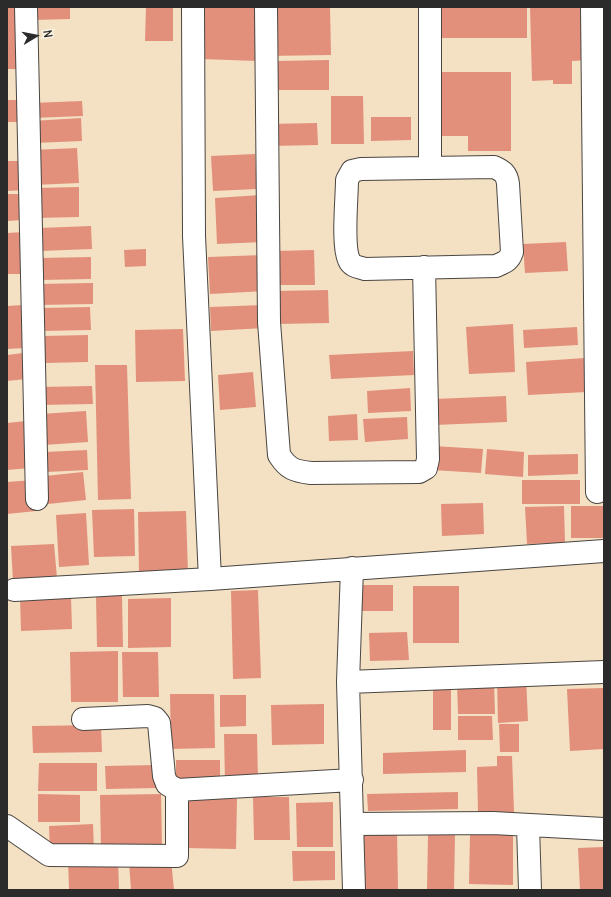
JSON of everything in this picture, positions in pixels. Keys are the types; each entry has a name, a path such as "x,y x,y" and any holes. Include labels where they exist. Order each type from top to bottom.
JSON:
{"street":[{"path":"26,7 37,499"},
{"path":"193,7 194,236 210,579"},
{"path":"266,7 269,322 279,455 286,465 297,471 310,473 419,472 426,468 428,451 424,268"},
{"path":"430,7 430,168"},
{"path":"592,7 598,492"},
{"path":"494,167 502,171 507,176 512,252 510,258 496,266 365,269 354,266 349,261 347,248 347,180 352,171 361,169 430,168 494,167"},
{"path":"14,590 210,579 604,551"},
{"path":"352,568 348,682 354,890"},
{"path":"348,682 604,672"},
{"path":"83,719 148,716 155,718 159,723 164,776 167,784 177,790 352,780"},
{"path":"7,826 49,855 177,856 177,790"},
{"path":"353,824 492,823 604,829"},
{"path":"528,826 530,890"}],"building":[{"path":"7,7 25,7 26,69 7,69"},
{"path":"33,7 70,7 70,19 34,20"},
{"path":"146,7 173,7 173,41 145,41"},
{"path":"204,7 259,7 257,61 202,59"},
{"path":"267,7 330,7 331,55 268,56"},
{"path":"440,7 527,7 527,38 440,38"},
{"path":"530,7 588,7 589,60 572,61 572,84 553,84 553,80 532,81"},
{"path":"329,60 329,90 277,90 275,61"},
{"path":"435,72 511,72 511,151 468,151 468,136 435,136"},
{"path":"331,96 363,96 364,144 331,144"},
{"path":"7,100 20,100 20,122 7,122"},
{"path":"82,101 83,116 33,118 32,103"},
{"path":"371,117 411,117 411,140 371,141"},
{"path":"81,118 82,141 34,143 32,121"},
{"path":"317,123 318,145 270,146 269,124"},
{"path":"77,148 79,183 34,185 32,150"},
{"path":"255,154 257,189 213,191 211,156"},
{"path":"7,161 24,161 26,190 7,191"},
{"path":"79,187 79,217 36,218 35,188"},
{"path":"7,194 22,194 23,220 7,221"},
{"path":"261,195 263,242 217,244 215,198"},
{"path":"91,226 92,249 40,251 39,228"},
{"path":"24,232 26,274 7,274 7,233"},
{"path":"566,242 568,271 525,273 523,244"},
{"path":"146,249 146,266 125,267 124,250"},
{"path":"314,250 315,285 276,285 275,251"},
{"path":"263,255 266,291 210,294 208,257"},
{"path":"91,257 91,279 41,280 41,258"},
{"path":"93,283 93,304 38,305 37,284"},
{"path":"328,290 329,323 276,324 275,291"},
{"path":"23,305 25,348 7,349 7,306"},
{"path":"263,305 265,328 211,331 210,307"},
{"path":"90,307 91,330 42,331 42,308"},
{"path":"513,324 515,372 469,374 466,327"},
{"path":"577,327 578,345 524,348 523,330"},
{"path":"183,329 185,381 136,382 135,330"},
{"path":"88,335 88,362 45,363 44,336"},
{"path":"413,351 414,375 331,379 329,355"},
{"path":"23,353 26,379 7,381 7,355"},
{"path":"585,358 587,392 528,395 526,362"},
{"path":"95,365 127,365 131,499 98,500"},
{"path":"253,372 256,407 220,410 218,375"},
{"path":"92,386 93,404 40,405 40,387"},
{"path":"410,388 411,411 368,413 367,391"},
{"path":"506,396 507,422 435,425 434,399"},
{"path":"86,411 88,442 43,445 41,414"},
{"path":"357,414 358,440 329,441 328,416"},
{"path":"407,417 408,439 365,442 363,419"},
{"path":"26,421 30,468 7,470 7,423"},
{"path":"433,446 483,449 481,473 432,470"},
{"path":"487,449 524,452 523,477 485,474"},
{"path":"87,450 88,470 46,472 45,452"},
{"path":"578,454 578,474 528,476 528,455"},
{"path":"83,472 86,500 48,504 45,476"},
{"path":"34,480 36,511 7,514 7,482"},
{"path":"522,480 580,480 580,504 522,504"},
{"path":"483,503 484,534 442,536 441,504"},
{"path":"564,506 565,543 527,544 525,507"},
{"path":"571,506 604,506 604,538 571,538"},
{"path":"134,509 135,556 94,557 92,510"},
{"path":"186,511 188,573 139,574 138,512"},
{"path":"86,513 89,565 59,567 56,515"},
{"path":"54,544 57,578 13,581 11,546"},
{"path":"361,585 393,585 393,611 362,611"},
{"path":"413,586 459,586 459,643 413,643"},
{"path":"258,590 261,678 233,679 231,591"},
{"path":"96,596 122,596 123,647 97,647"},
{"path":"71,597 72,629 21,631 20,598"},
{"path":"171,598 171,647 128,648 128,599"},
{"path":"407,632 409,660 370,661 369,633"},
{"path":"118,651 118,702 71,702 70,652"},
{"path":"122,652 158,652 159,697 123,697"},
{"path":"526,677 528,721 498,723 497,678"},
{"path":"457,681 494,681 495,714 458,714"},
{"path":"433,684 451,684 451,730 433,730"},
{"path":"604,688 604,749 570,751 567,689"},
{"path":"170,694 214,694 215,748 171,749"},
{"path":"220,695 246,695 246,726 220,727"},
{"path":"324,704 324,744 272,745 271,705"},
{"path":"458,716 492,716 493,740 458,740"},
{"path":"499,724 519,724 519,752 500,752"},
{"path":"101,725 102,752 33,753 32,726"},
{"path":"224,734 257,734 258,782 225,783"},
{"path":"466,750 466,772 383,774 383,753"},
{"path":"497,756 512,756 514,812 478,813 477,767 497,766"},
{"path":"176,760 220,760 220,787 176,787"},
{"path":"39,763 97,763 97,791 38,791"},
{"path":"157,765 157,788 106,789 105,766"},
{"path":"458,792 458,809 368,811 367,794"},
{"path":"38,794 80,795 80,822 38,822"},
{"path":"161,794 162,847 101,849 100,795"},
{"path":"253,797 289,797 290,840 254,840"},
{"path":"186,799 237,799 236,849 185,848"},
{"path":"333,802 333,847 297,847 296,803"},
{"path":"93,824 94,850 50,852 49,826"},
{"path":"397,831 398,889 365,890 363,832"},
{"path":"470,834 513,834 513,885 469,884"},
{"path":"428,835 455,835 454,890 427,890"},
{"path":"604,847 604,890 580,890 578,848"},
{"path":"292,851 335,851 335,880 293,881"},
{"path":"118,857 119,890 69,890 68,859"},
{"path":"171,859 174,890 131,890 129,862"}]}
